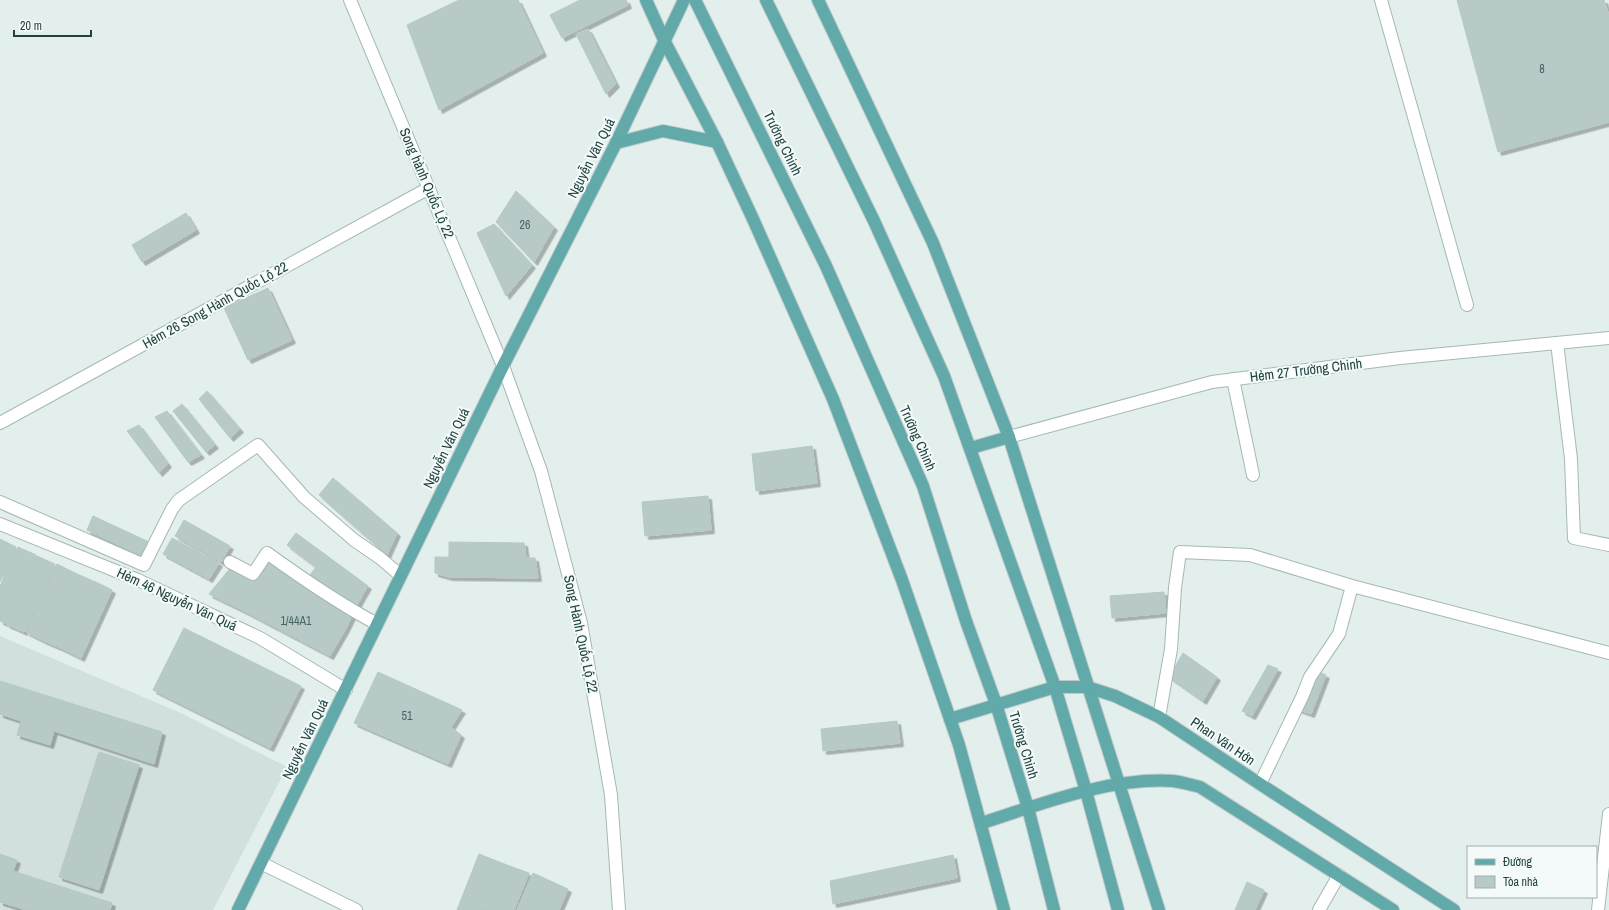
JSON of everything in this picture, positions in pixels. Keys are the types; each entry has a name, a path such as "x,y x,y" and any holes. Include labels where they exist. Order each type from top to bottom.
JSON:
{"main road":[{"path":"646,0 665,42 716,142 759,233 833,399 902,580 950,719 982,823 1004,910"},
{"name":"Nguyễn Văn Quá","path":"238,910 346,690 400,575 503,366 616,143 684,0"},
{"name":"Trường Chinh","path":"695,0 826,266 923,486 966,621 996,704 1028,808 1054,910"},
{"path":"766,0 878,228 944,376 971,448 1055,687 1086,791 1118,910"},
{"path":"818,0 933,243 1009,437 1087,687 1159,910"},
{"path":"616,143 663,131 716,142"},
{"path":"971,448 1009,437"},
{"name":"Phan Văn Hớn","path":"950,719 1055,687 1087,687 1115,696 1159,717 1454,910"},
{"path":"982,823 1086,791 1119,784 1174,781 1200,788 1393,910"}],"street":[{"name":"Song hành Quốc Lộ 22","path":"350,0 430,188 503,366"},
{"path":"1382,0 1466,305"},
{"name":"Hẻm 26 Song Hành Quốc Lộ 22","path":"0,423 430,188"},
{"name":"Hẻm 27 Trường Chinh","path":"1009,437 1212,382 1400,358 1609,338"},
{"path":"1557,343 1571,459 1574,538 1609,545"},
{"name":"Song Hành Quốc Lộ 22","path":"503,366 541,471 581,623 611,795 619,910"},
{"path":"1233,379 1253,475"},
{"path":"0,502 144,564 172,509 179,500 258,445 304,497 354,540 380,558 400,575"},
{"name":"Hẻm 46 Nguyễn Văn Quá","path":"0,524 138,580 260,638 346,690"},
{"path":"1159,717 1171,649 1175,588 1180,552 1250,555 1352,586 1609,653"},
{"path":"230,562 253,574 267,553 306,581 377,624"},
{"path":"1260,784 1310,677 1338,634 1352,586"},
{"path":"1598,910 1609,814"},
{"path":"261,863 356,910"},
{"path":"1319,910 1339,875"}],"shaded area":[{"path":"0,636 183,714 287,767 213,910 0,910"}],"building":[{"path":"459,0 518,0 543,53 439,110 407,25"},
{"path":"580,0 626,0 628,5 562,38 550,15"},
{"path":"1457,0 1604,0 1609,16 1609,122 1498,152"},
{"path":"588,29 616,84 606,94 576,34"},
{"path":"516,191 554,227 534,262 496,222"},
{"path":"186,213 196,230 142,262 132,245"},
{"path":"494,224 532,265 506,296 477,233"},
{"path":"268,288 292,340 248,360 224,308"},
{"path":"207,391 240,429 230,438 199,399"},
{"path":"182,404 215,445 206,452 173,411"},
{"path":"167,411 201,455 188,462 155,417"},
{"path":"139,425 168,464 159,473 127,431"},
{"path":"812,446 817,483 756,491 752,454"},
{"path":"333,478 397,533 387,555 319,495"},
{"path":"708,496 711,530 645,536 642,502"},
{"path":"93,516 149,542 143,556 87,530"},
{"path":"184,520 230,546 221,562 175,536"},
{"path":"296,533 368,586 362,596 316,567 287,545"},
{"path":"172,538 219,563 209,579 163,554"},
{"path":"0,539 16,547 0,582"},
{"path":"449,542 524,543 526,558 449,558"},
{"path":"18,547 36,555 5,623 0,621 0,586"},
{"path":"37,556 55,564 24,632 6,624"},
{"path":"435,557 535,558 538,578 449,577 435,573"},
{"path":"267,560 305,583 293,603 252,580"},
{"path":"57,564 75,573 44,641 26,632"},
{"path":"232,566 260,585 246,612 209,594"},
{"path":"316,567 362,596 355,609 307,579"},
{"path":"75,573 93,581 63,649 44,641"},
{"path":"94,581 112,590 81,658 63,649"},
{"path":"305,583 353,614 345,630 293,603"},
{"path":"260,585 345,630 330,656 246,612"},
{"path":"1164,592 1166,613 1112,618 1110,596"},
{"path":"184,628 301,686 270,748 153,690"},
{"path":"1183,653 1217,677 1203,701 1169,677"},
{"path":"1268,665 1278,669 1252,716 1242,711"},
{"path":"1312,669 1326,675 1311,714 1297,709"},
{"path":"378,672 462,710 451,727 461,735 448,764 354,723"},
{"path":"0,681 162,732 154,764 54,731 50,745 17,735 21,721 0,714"},
{"path":"897,721 900,743 823,751 821,729"},
{"path":"99,752 139,765 99,890 59,877"},
{"path":"0,854 17,860 13,871 112,903 110,910 26,910 0,902"},
{"path":"479,854 507,865 487,910 457,910"},
{"path":"953,855 957,878 833,904 830,881"},
{"path":"507,865 529,873 514,910 487,910"},
{"path":"533,873 568,889 559,910 517,910"},
{"path":"1247,882 1264,890 1255,910 1235,910"}]}
